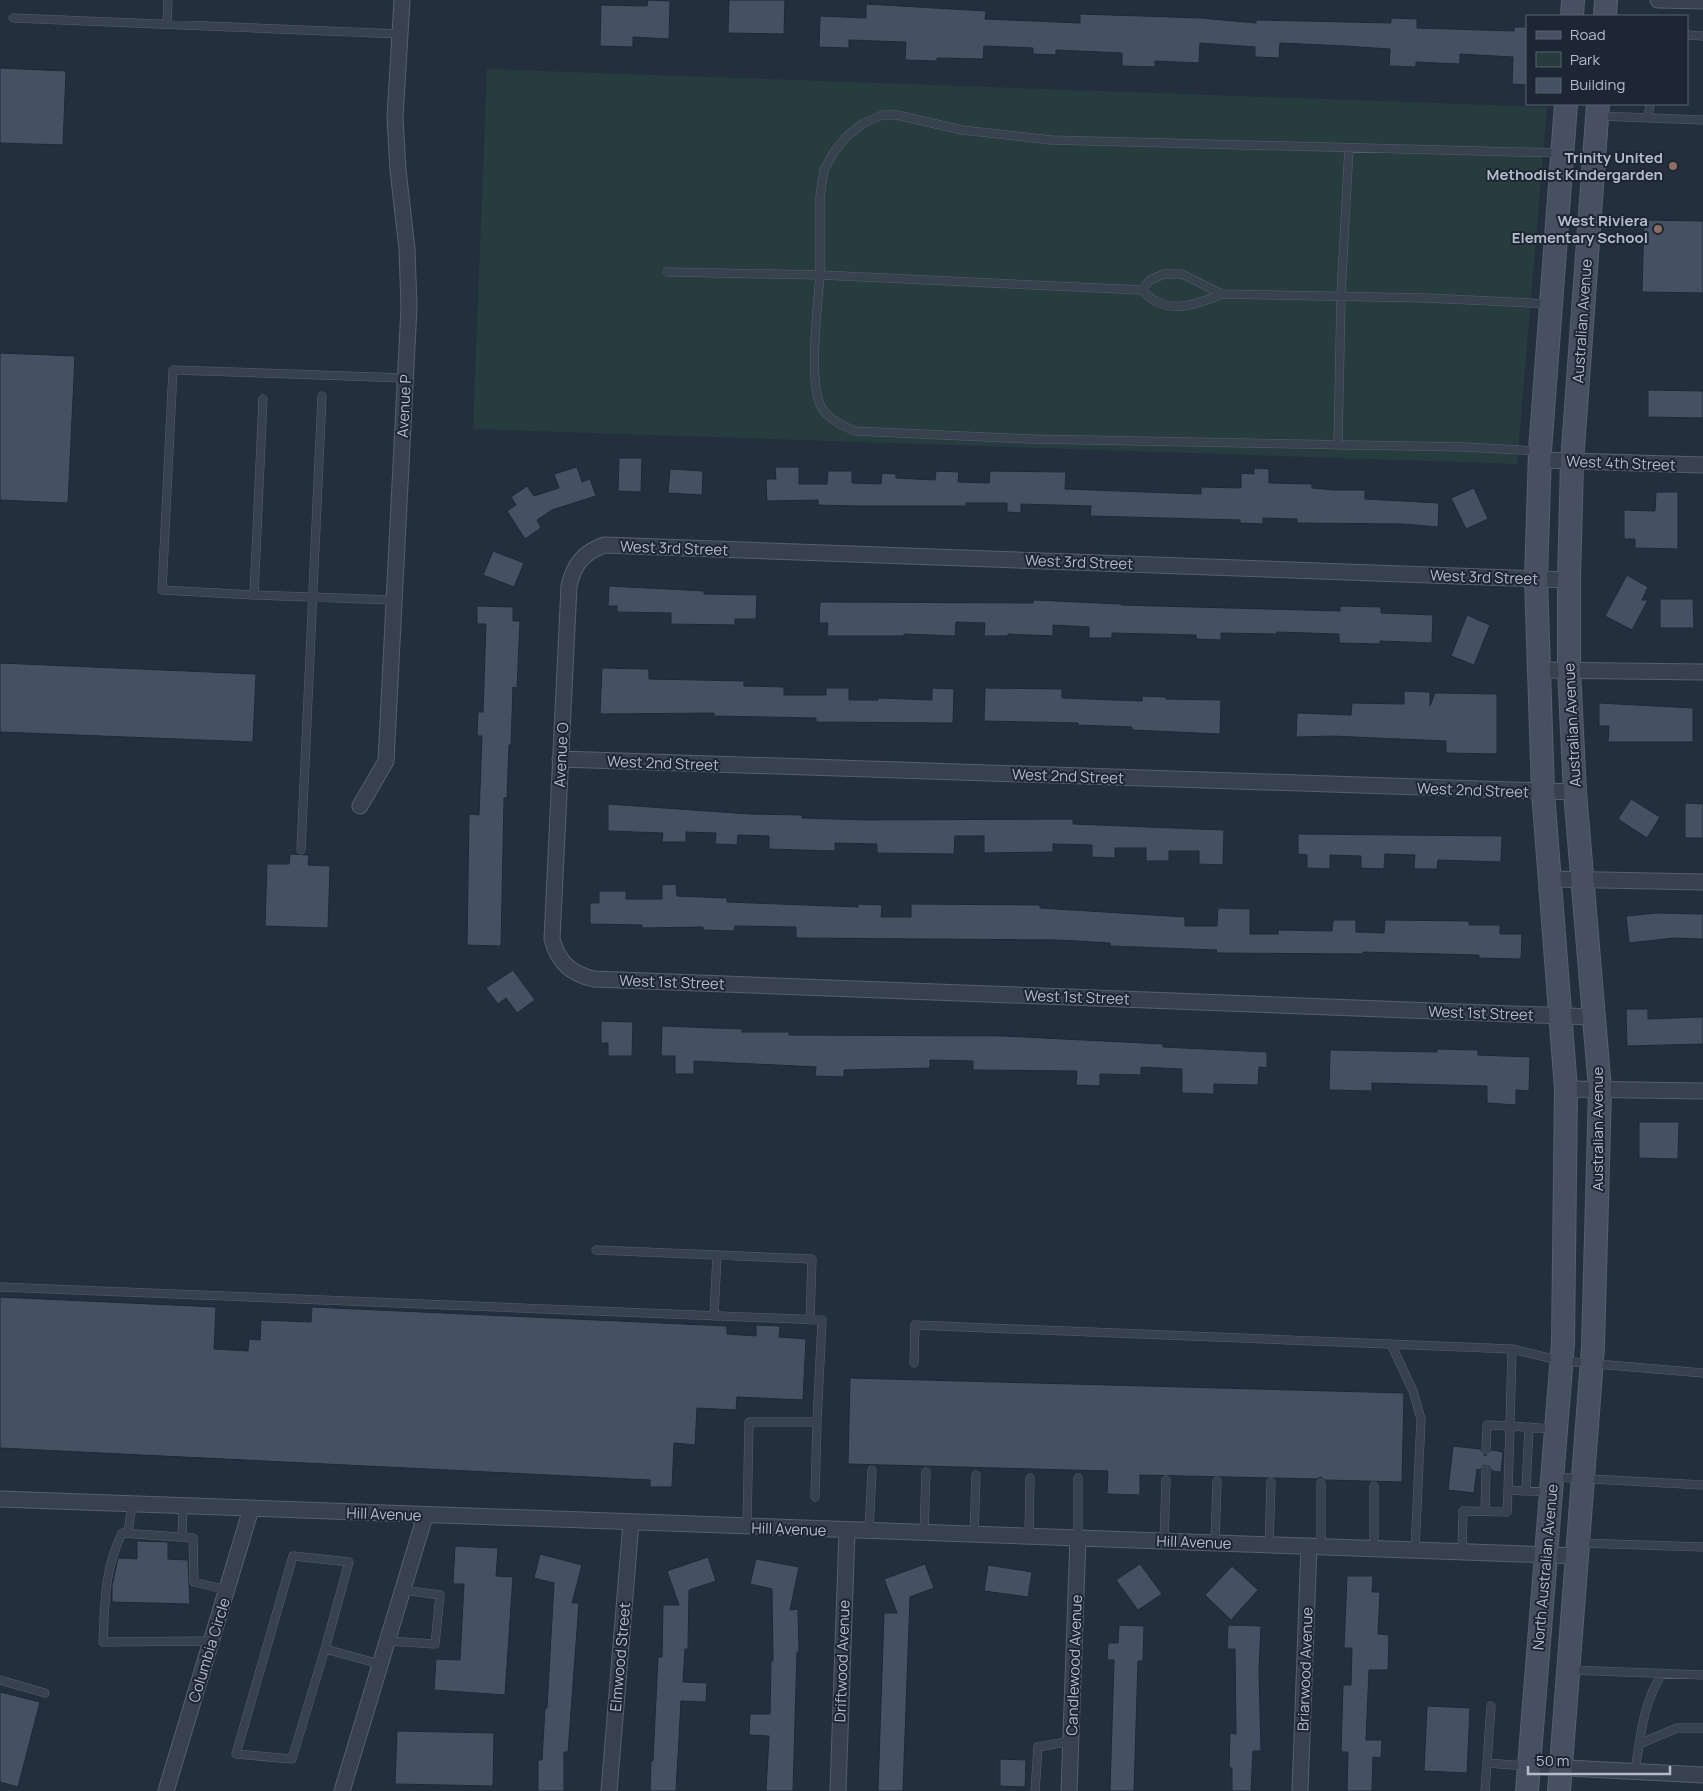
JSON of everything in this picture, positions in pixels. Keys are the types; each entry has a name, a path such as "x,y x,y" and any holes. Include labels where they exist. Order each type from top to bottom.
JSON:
{"main road":[{"path":"1572,15 1573,0"},
{"path":"1605,15 1606,0"},
{"name":"Australian Avenue","path":"1563,1352 1566,1089 1543,792 1536,579 1540,456 1566,105"},
{"name":"Australian Avenue","path":"1593,1355 1600,1089 1575,792 1569,670 1569,580 1572,462 1598,110"},
{"name":"North Australian Avenue","path":"1527,1791 1563,1352"},
{"name":"North Australian Avenue","path":"1559,1791 1593,1355"}],"street":[{"name":"Avenue P","path":"360,806 386,761 409,307 407,249 398,170 396,118 402,0"},
{"path":"1658,0 1703,2"},
{"name":"West 4th Street","path":"1540,456 1572,462 1703,465"},
{"name":"West 3rd Street","path":"590,550 604,545 1569,580"},
{"name":"Avenue O","path":"563,964 556,953 552,939 569,586 572,572 579,560 590,550"},
{"path":"1538,670 1703,672"},
{"name":"West 2nd Street","path":"560,759 1575,792"},
{"path":"1550,879 1703,882"},
{"name":"West 1st Street","path":"563,964 580,976 594,979 1594,1017"},
{"path":"1566,1089 1703,1091"},
{"name":"Hill Avenue","path":"0,1499 425,1516 1546,1555 1578,1550"},
{"name":"Columbia Circle","path":"166,1791 251,1509"},
{"path":"342,1791 425,1516"},
{"name":"Elmwood Street","path":"609,1791 631,1523"},
{"name":"Driftwood Avenue","path":"838,1791 847,1531"},
{"name":"Candlewood Avenue","path":"1069,1791 1078,1538"},
{"name":"Briarwood Avenue","path":"1300,1791 1315,1546"},
{"path":"1529,1766 1703,1774"}],"lane":[{"path":"167,24 168,0"},
{"path":"13,18 400,34"},
{"path":"1688,35 1703,36"},
{"path":"1648,118 1650,105"},
{"path":"1598,110 1648,118 1703,120"},
{"path":"1540,456 1338,445 1031,439 855,431 837,424 822,409 814,383 820,275 820,196 824,170 834,152 845,138 862,124 882,115 897,115 962,130 1051,140 1562,154"},
{"path":"1338,445 1342,295 1349,148"},
{"path":"667,272 820,275 1142,290 1151,301 1165,306 1183,306 1222,294 1342,295 1551,304"},
{"path":"1142,290 1150,280 1164,274 1182,274 1222,294"},
{"path":"394,600 162,590 173,370 405,378"},
{"path":"301,850 322,396"},
{"path":"254,595 263,399"},
{"path":"596,1250 812,1260 810,1320"},
{"path":"714,1316 717,1255"},
{"path":"0,1287 822,1320 815,1497"},
{"path":"914,1363 915,1325 1563,1352 1703,1373"},
{"path":"1391,1344 1413,1392 1421,1419 1415,1550"},
{"path":"1462,1552 1463,1510 1507,1512 1512,1349"},
{"path":"747,1527 749,1422 817,1422"},
{"path":"1486,1450 1487,1425 1556,1429"},
{"path":"1526,1491 1529,1427"},
{"path":"869,1531 872,1470"},
{"path":"1485,1511 1486,1470"},
{"path":"924,1533 926,1472"},
{"path":"974,1535 976,1475"},
{"path":"1029,1537 1030,1478"},
{"path":"1078,1478 1078,1538"},
{"path":"1508,1490 1526,1491 1583,1479 1703,1484"},
{"path":"1164,1541 1166,1480"},
{"path":"1215,1543 1217,1481"},
{"path":"1269,1545 1271,1482"},
{"path":"1315,1546 1321,1483"},
{"path":"1374,1486 1374,1549"},
{"path":"128,1533 132,1504"},
{"path":"182,1537 183,1506"},
{"path":"211,1641 104,1642 105,1587 111,1555 122,1533 193,1538 194,1582 226,1590"},
{"path":"1578,1550 1703,1547"},
{"path":"293,1556 349,1562 325,1648 292,1759 236,1754 293,1556"},
{"path":"387,1641 435,1644 440,1594 402,1590"},
{"path":"325,1648 380,1664"},
{"path":"1569,1670 1703,1675"},
{"path":"1635,1771 1650,1693 1662,1674"},
{"path":"0,1680 45,1693"},
{"path":"1485,1791 1490,1706"},
{"path":"1639,1744 1677,1728 1703,1728"},
{"path":"1035,1791 1038,1747 1071,1741"},
{"path":"1487,1763 1529,1766"}],"green space":[{"path":"487,69 1547,107 1517,464 473,429"}],"building":[{"path":"648,0 670,1 669,39 633,37 633,47 600,46 601,5 647,6"},
{"path":"729,0 785,0 784,34 728,33"},
{"path":"866,4 986,11 985,19 1080,23 1080,14 1201,18 1256,23 1256,20 1391,23 1391,18 1417,19 1417,28 1514,31 1514,27 1526,27 1526,85 1512,84 1513,57 1460,54 1460,64 1416,62 1416,67 1389,66 1390,49 1344,46 1280,43 1279,58 1255,57 1255,47 1200,43 1199,63 1155,61 1155,67 1122,66 1122,53 1056,50 1056,55 1033,54 1033,48 984,46 983,59 937,58 937,61 905,60 906,42 849,40 849,48 819,47 820,16 866,18"},
{"path":"0,68 66,71 63,145 0,143"},
{"path":"1644,220 1703,221 1703,293 1642,292"},
{"path":"0,353 75,356 68,503 0,500"},
{"path":"1648,390 1703,391 1703,418 1648,417"},
{"path":"619,458 642,458 641,492 618,491"},
{"path":"577,467 582,482 590,479 596,496 552,510 537,520 541,528 525,539 507,511 516,505 511,497 527,486 534,496 559,488 554,474"},
{"path":"775,467 799,467 799,484 827,484 828,471 852,471 852,483 881,484 882,473 896,474 896,478 935,480 936,471 959,472 958,482 989,483 990,471 1066,472 1065,489 1201,494 1201,487 1241,488 1241,473 1254,474 1254,468 1269,469 1269,483 1312,484 1312,488 1333,490 1365,490 1365,499 1439,503 1438,527 1404,524 1297,523 1297,519 1263,518 1263,524 1240,523 1240,520 1090,516 1091,506 1021,504 1021,513 1007,512 1007,503 966,503 966,506 858,506 818,505 818,500 767,501 766,479 776,479"},
{"path":"670,469 703,471 702,495 668,493"},
{"path":"1474,488 1488,519 1466,529 1451,498"},
{"path":"1656,492 1678,492 1678,549 1635,548 1635,539 1624,539 1624,510 1655,511"},
{"path":"493,551 524,563 514,587 483,575"},
{"path":"1627,575 1648,587 1642,600 1648,600 1632,630 1605,616"},
{"path":"609,586 704,591 704,594 757,595 756,619 735,619 735,625 671,624 671,613 617,612 617,606 608,606"},
{"path":"1660,599 1693,599 1694,628 1660,628"},
{"path":"1034,600 1121,605 1340,611 1340,606 1381,607 1381,613 1433,615 1432,643 1380,641 1380,644 1339,643 1339,634 1277,632 1277,634 1221,633 1221,640 1196,639 1196,635 1112,633 1112,638 1089,638 1089,627 1053,625 1053,636 1008,634 1008,636 984,636 985,623 956,622 955,636 904,634 904,636 827,636 828,623 819,623 820,602 1033,603"},
{"path":"477,606 513,607 513,621 520,621 517,688 513,687 507,798 504,798 501,946 467,945 469,814 479,815 482,736 477,736 478,712 483,712 486,624 477,624"},
{"path":"1467,615 1490,625 1474,665 1451,656"},
{"path":"0,663 256,674 253,742 0,732"},
{"path":"602,668 649,669 649,679 744,681 744,686 784,687 784,695 826,695 826,688 849,688 849,700 878,700 878,698 932,700 932,688 954,689 953,723 816,722 816,718 714,716 714,713 600,714"},
{"path":"985,688 1062,689 1062,698 1142,701 1142,696 1166,697 1166,699 1221,700 1220,734 1132,730 1132,727 1078,725 1078,723 984,721"},
{"path":"1404,691 1430,692 1430,706 1435,693 1497,694 1497,754 1446,753 1446,741 1331,736 1296,737 1297,713 1351,715 1352,703 1404,704"},
{"path":"1599,703 1693,708 1693,742 1608,742 1609,726 1599,726"},
{"path":"1631,799 1660,817 1647,838 1618,819"},
{"path":"1685,803 1703,804 1703,838 1685,838"},
{"path":"608,804 749,814 803,815 802,818 867,820 1073,819 1073,824 1224,830 1223,865 1199,864 1199,851 1169,851 1169,861 1146,861 1146,848 1115,848 1115,858 1092,857 1092,845 1053,844 1053,852 984,853 984,836 955,836 954,854 877,853 877,844 835,843 835,851 769,849 769,836 738,835 737,845 715,844 716,833 686,832 686,842 662,842 663,833 608,831"},
{"path":"1298,834 1502,836 1501,862 1438,860 1437,869 1414,869 1415,855 1385,854 1384,869 1361,868 1361,856 1330,855 1330,869 1307,868 1307,855 1298,854"},
{"path":"290,854 309,855 308,865 330,866 328,928 265,926 267,864 289,864"},
{"path":"676,884 677,896 727,898 727,902 858,907 858,904 882,905 881,917 911,917 911,904 1040,905 1040,908 1185,917 1185,926 1217,926 1218,908 1250,909 1250,934 1278,934 1278,930 1332,931 1333,920 1356,920 1356,932 1384,933 1385,920 1469,921 1469,925 1500,925 1500,934 1522,934 1521,959 1479,958 1479,955 1363,952 1363,954 1216,953 1217,950 1110,946 1110,943 1059,940 796,938 796,927 735,926 734,931 703,930 703,927 642,928 642,925 590,924 590,903 599,903 599,891 626,891 626,899 662,899 662,885"},
{"path":"1657,913 1703,914 1703,939 1674,938 1629,943 1626,916"},
{"path":"513,970 535,1000 517,1013 506,998 498,1004 486,988"},
{"path":"1626,1009 1648,1009 1648,1019 1703,1017 1703,1044 1627,1046"},
{"path":"601,1021 633,1022 632,1056 608,1056 608,1043 601,1043"},
{"path":"662,1026 742,1029 742,1032 789,1032 789,1035 1004,1036 1163,1044 1163,1047 1267,1052 1267,1068 1259,1067 1258,1085 1214,1084 1214,1094 1182,1093 1182,1069 1141,1067 1141,1075 1100,1074 1100,1086 1076,1085 1077,1071 973,1070 973,1061 930,1060 930,1068 844,1070 844,1077 815,1076 816,1067 694,1061 694,1074 675,1074 675,1056 661,1056"},
{"path":"1437,1049 1478,1050 1478,1055 1530,1057 1529,1091 1516,1090 1516,1105 1487,1103 1487,1086 1372,1083 1372,1091 1329,1090 1330,1050 1437,1052"},
{"path":"1639,1122 1679,1122 1678,1159 1639,1158"},
{"path":"0,1297 216,1307 214,1349 248,1351 249,1339 260,1340 261,1320 311,1322 312,1307 727,1326 727,1334 756,1336 756,1325 780,1326 779,1337 806,1339 803,1400 737,1397 736,1410 697,1408 695,1445 674,1443 672,1487 650,1487 650,1480 0,1448"},
{"path":"850,1378 1404,1393 1402,1482 1325,1480 1321,1477 1317,1479 1140,1475 1140,1495 1107,1494 1108,1471 848,1464"},
{"path":"1453,1446 1480,1449 1485,1456 1492,1450 1503,1452 1501,1472 1492,1471 1489,1466 1484,1465 1480,1470 1477,1469 1474,1493 1448,1490"},
{"path":"137,1541 168,1542 168,1559 188,1560 190,1604 112,1602 112,1586 118,1558 137,1559"},
{"path":"455,1546 498,1548 496,1576 513,1577 505,1695 434,1690 436,1659 460,1660 464,1584 453,1584"},
{"path":"540,1554 582,1565 572,1603 579,1603 568,1752 564,1752 564,1791 538,1791 538,1760 542,1760 545,1708 547,1708 554,1583 534,1578"},
{"path":"708,1557 716,1581 689,1590 688,1649 685,1649 683,1682 707,1683 706,1702 681,1701 676,1791 650,1791 658,1657 662,1657 663,1605 679,1605 667,1571"},
{"path":"756,1559 799,1567 790,1610 798,1609 799,1652 797,1652 793,1791 766,1791 769,1736 749,1735 750,1714 770,1714 771,1661 773,1661 772,1589 750,1584"},
{"path":"925,1564 934,1588 910,1597 903,1791 878,1791 884,1613 897,1613 884,1579"},
{"path":"1140,1564 1162,1594 1138,1610 1116,1580"},
{"path":"988,1565 1032,1572 1028,1597 984,1591"},
{"path":"1232,1566 1258,1590 1231,1620 1205,1595"},
{"path":"1347,1576 1373,1576 1372,1592 1380,1592 1378,1634 1389,1635 1388,1670 1369,1670 1366,1740 1382,1740 1381,1758 1373,1757 1372,1791 1347,1791 1348,1752 1341,1752 1343,1685 1351,1685 1352,1648 1344,1648"},
{"path":"1119,1625 1144,1626 1143,1661 1138,1661 1134,1791 1110,1791 1114,1660 1107,1660 1108,1643 1118,1643"},
{"path":"1228,1625 1261,1626 1259,1670 1261,1751 1253,1751 1251,1791 1232,1791 1232,1768 1229,1768 1230,1733 1236,1734 1235,1649 1227,1649"},
{"path":"0,1692 40,1702 18,1787 0,1782"},
{"path":"1427,1706 1470,1708 1467,1773 1424,1771"},
{"path":"397,1731 494,1733 493,1786 395,1784"},
{"path":"1000,1759 1026,1760 1025,1787 1000,1786"}],"place":[{"name":"Trinity United Methodist Kindergarden","path":"1673,166"},
{"name":"West Riviera Elementary School","path":"1658,229"}]}
